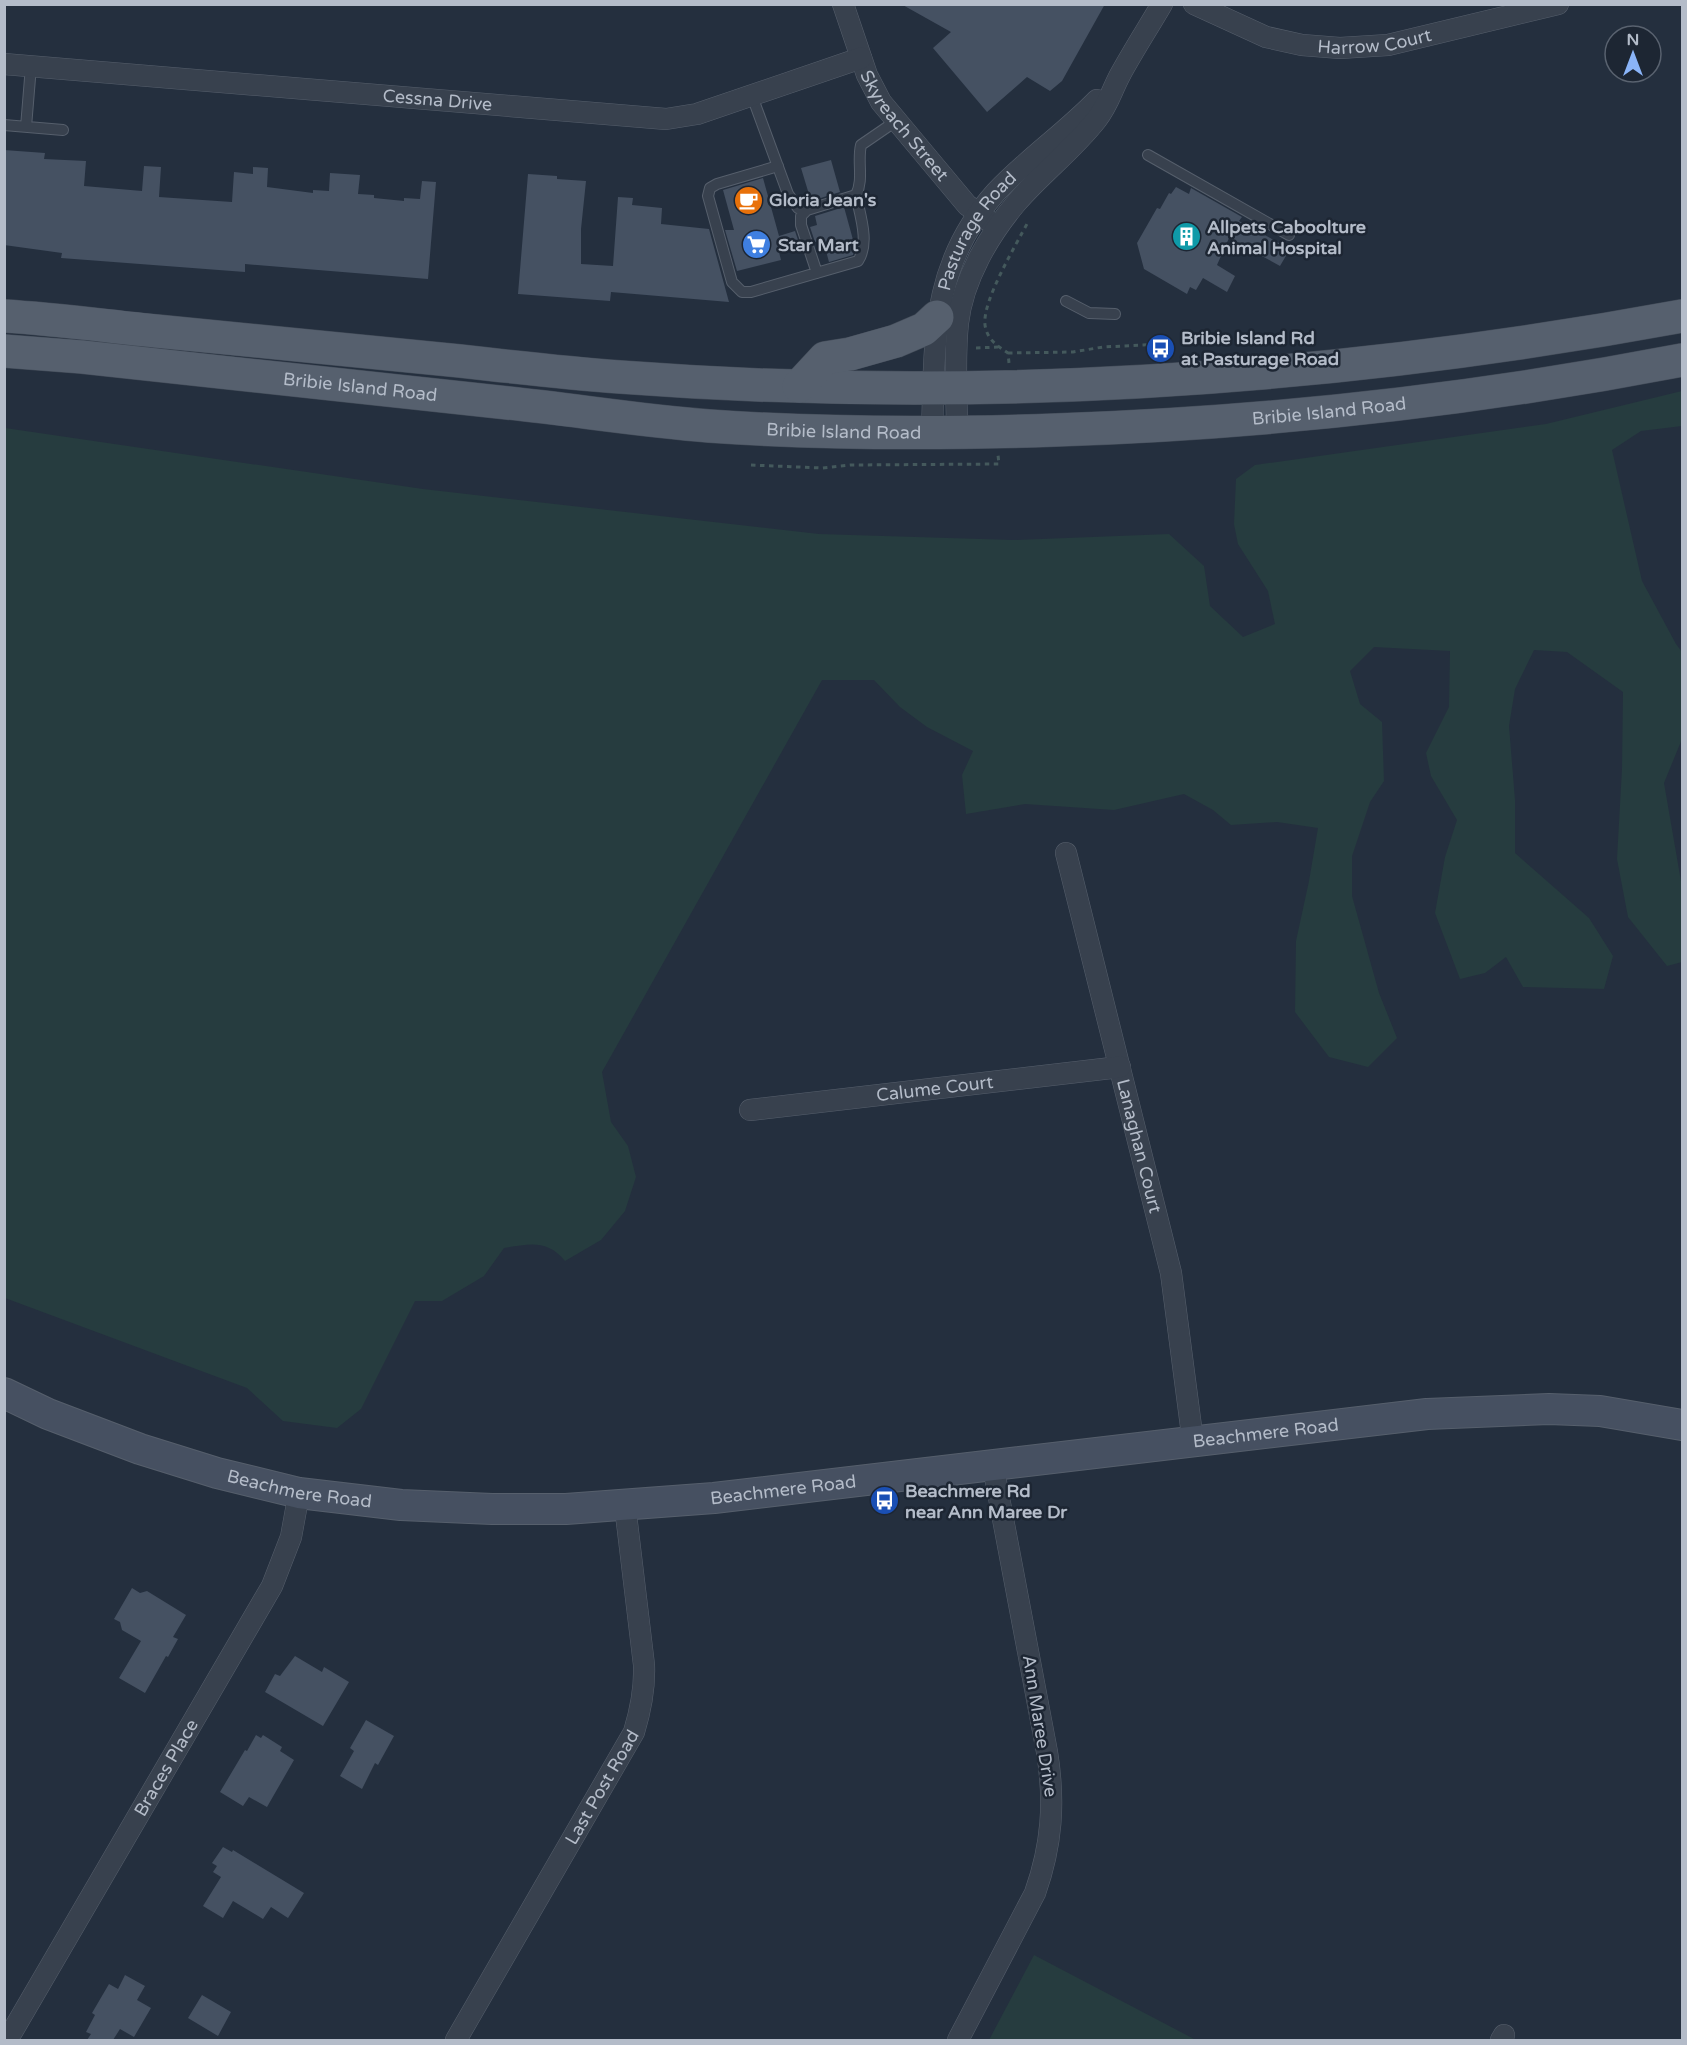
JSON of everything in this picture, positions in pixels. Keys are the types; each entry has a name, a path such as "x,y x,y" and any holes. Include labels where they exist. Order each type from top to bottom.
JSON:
{"main road":[{"name":"Bribie Island Road","path":"4,316 619,377 799,386 945,388 1117,384 1394,361 1547,339 1683,316"},
{"path":"799,386 825,358 850,354 896,341 924,329 937,317"},
{"name":"Bribie Island Road","path":"4,351 706,426 828,432 945,433 1167,426 1364,409 1537,386 1683,360"},
{"name":"Beachmere Road","path":"4,1393 140,1449 217,1473 299,1493 355,1501 451,1508 531,1510 625,1506 714,1498 1193,1442 1343,1422 1427,1414 1487,1410 1600,1411 1683,1425"}],"street":[{"name":"Skyreach Street","path":"843,4 874,90 896,121 967,205 997,227"},
{"name":"Pasturage Road","path":"945,388 957,339 962,304 975,266 997,227 1018,200 1096,120 1111,99 1118,78 1162,4"},
{"name":"Harrow Court","path":"1194,4 1250,30 1281,41 1324,48 1357,48 1413,39 1558,4"},
{"name":"Cessna Drive","path":"4,64 666,119 697,114 861,58"},
{"name":"Pasturage Road","path":"945,433 945,388 934,336 946,279 964,239 979,214 997,192 1083,114 1118,78"},
{"name":"Lanaghan Court","path":"1066,853 1171,1273 1193,1442"},
{"name":"Calume Court","path":"750,1110 1120,1067"},
{"name":"Ann Maree Drive","path":"958,2040 1035,1893 1044,1868 1052,1814 1052,1785 1047,1752 993,1466"},
{"name":"Braces Place","path":"12,2032 272,1586 291,1537 299,1493"},
{"name":"Last Post Road","path":"456,2040 634,1732 645,1686 625,1506"}],"lane":[{"path":"26,127 31,66"},
{"path":"752,96 788,194 798,208 807,210"},
{"path":"778,166 710,188 708,196 732,282 742,292 751,292 858,261 863,254 863,231 856,195 861,186 858,157 861,145 896,121"},
{"path":"4,125 63,130"},
{"path":"1148,155 1289,235"},
{"path":"817,273 801,225 801,216 807,210 856,195"},
{"path":"1066,301 1089,313 1115,314"}],"path":[{"path":"1008,353 1073,352 1102,347 1164,344"}],"green space":[{"path":"1682,391 1682,426 1641,431 1612,450 1642,581 1682,652 1682,739 1664,783 1682,887 1682,962 1667,966 1628,917 1617,859 1623,692 1567,652 1534,650 1515,689 1509,726 1515,800 1515,853 1589,918 1613,956 1604,989 1523,987 1506,957 1485,973 1460,979 1435,913 1445,857 1457,820 1431,776 1426,753 1449,707 1450,651 1374,647 1350,671 1360,704 1382,722 1384,781 1370,802 1352,856 1352,896 1379,993 1397,1038 1368,1067 1329,1057 1295,1012 1296,941 1318,828 1277,822 1231,825 1213,810 1184,794 1114,810 1025,804 966,814 962,775 973,751 927,727 900,707 874,680 822,680 602,1072 611,1122 628,1146 636,1177 625,1211 601,1240 565,1261 544,1246 504,1248 484,1276 442,1301 415,1301 361,1409 337,1428 283,1421 247,1388 5,1298 5,428 423,489 819,534 1013,540 1169,534 1204,566 1210,606 1243,637 1275,624 1268,591 1238,544 1234,524 1236,479 1255,465 1546,424"},
{"path":"1034,1955 1196,2040 989,2040"}],"building":[{"path":"901,4 1105,4 1062,81 1050,91 1027,77 987,112 933,48 951,32"},
{"path":"4,150 45,153 44,159 86,161 84,186 142,191 144,166 161,167 159,197 232,202 234,172 253,174 253,167 268,168 267,187 313,193 313,190 329,191 330,173 360,175 358,194 404,201 404,198 420,199 422,181 436,182 428,279 245,264 245,272 61,258 62,253 4,245"},
{"path":"831,160 840,192 811,201 801,168"},
{"path":"528,174 586,181 581,229 581,264 613,266 618,197 633,198 632,205 662,208 661,224 709,229 729,302 611,292 610,301 518,294"},
{"path":"763,178 779,236 795,231 800,246 779,252 781,260 737,271 725,230 734,230 723,190"},
{"name":"Allpets Caboolture Animal Hospital","path":"1176,187 1189,194 1191,188 1242,217 1239,221 1290,249 1280,266 1229,238 1217,265 1235,276 1227,292 1203,278 1196,290 1190,287 1187,294 1144,269 1137,243 1157,208 1160,209 1169,193 1171,194"},
{"path":"844,207 855,247 853,255 829,262 823,240 815,242 810,227 817,225 815,216"},
{"path":"132,1588 140,1593 147,1591 186,1615 173,1637 178,1639 145,1693 119,1678 141,1641 122,1630 120,1622 114,1619"},
{"path":"295,1656 322,1672 324,1667 349,1682 323,1726 265,1692 275,1674 280,1676"},
{"path":"366,1720 394,1736 378,1765 375,1763 362,1789 340,1776 354,1751 350,1748"},
{"path":"256,1735 261,1738 263,1735 282,1747 280,1751 294,1760 267,1807 249,1797 243,1806 220,1792"},
{"path":"223,1847 232,1852 233,1850 304,1893 288,1918 271,1907 263,1919 233,1901 223,1918 203,1906 221,1877 213,1872 217,1866 212,1863"},
{"path":"125,1975 145,1986 137,2000 151,2008 134,2037 120,2029 113,2040 87,2040 91,2034 86,2032 95,2015 92,2013 109,1984 118,1989"},
{"path":"202,1995 231,2012 218,2036 188,2018"}],"place":[{"name":"Gloria Jean's","path":"748,200"},
{"name":"Allpets Caboolture Animal Hospital","path":"1186,237"},
{"name":"Star Mart","path":"757,245"},
{"name":"Bribie Island Rd at Pasturage Road","path":"1160,348"},
{"name":"Beachmere Rd near Ann Maree Dr","path":"884,1501"}]}
